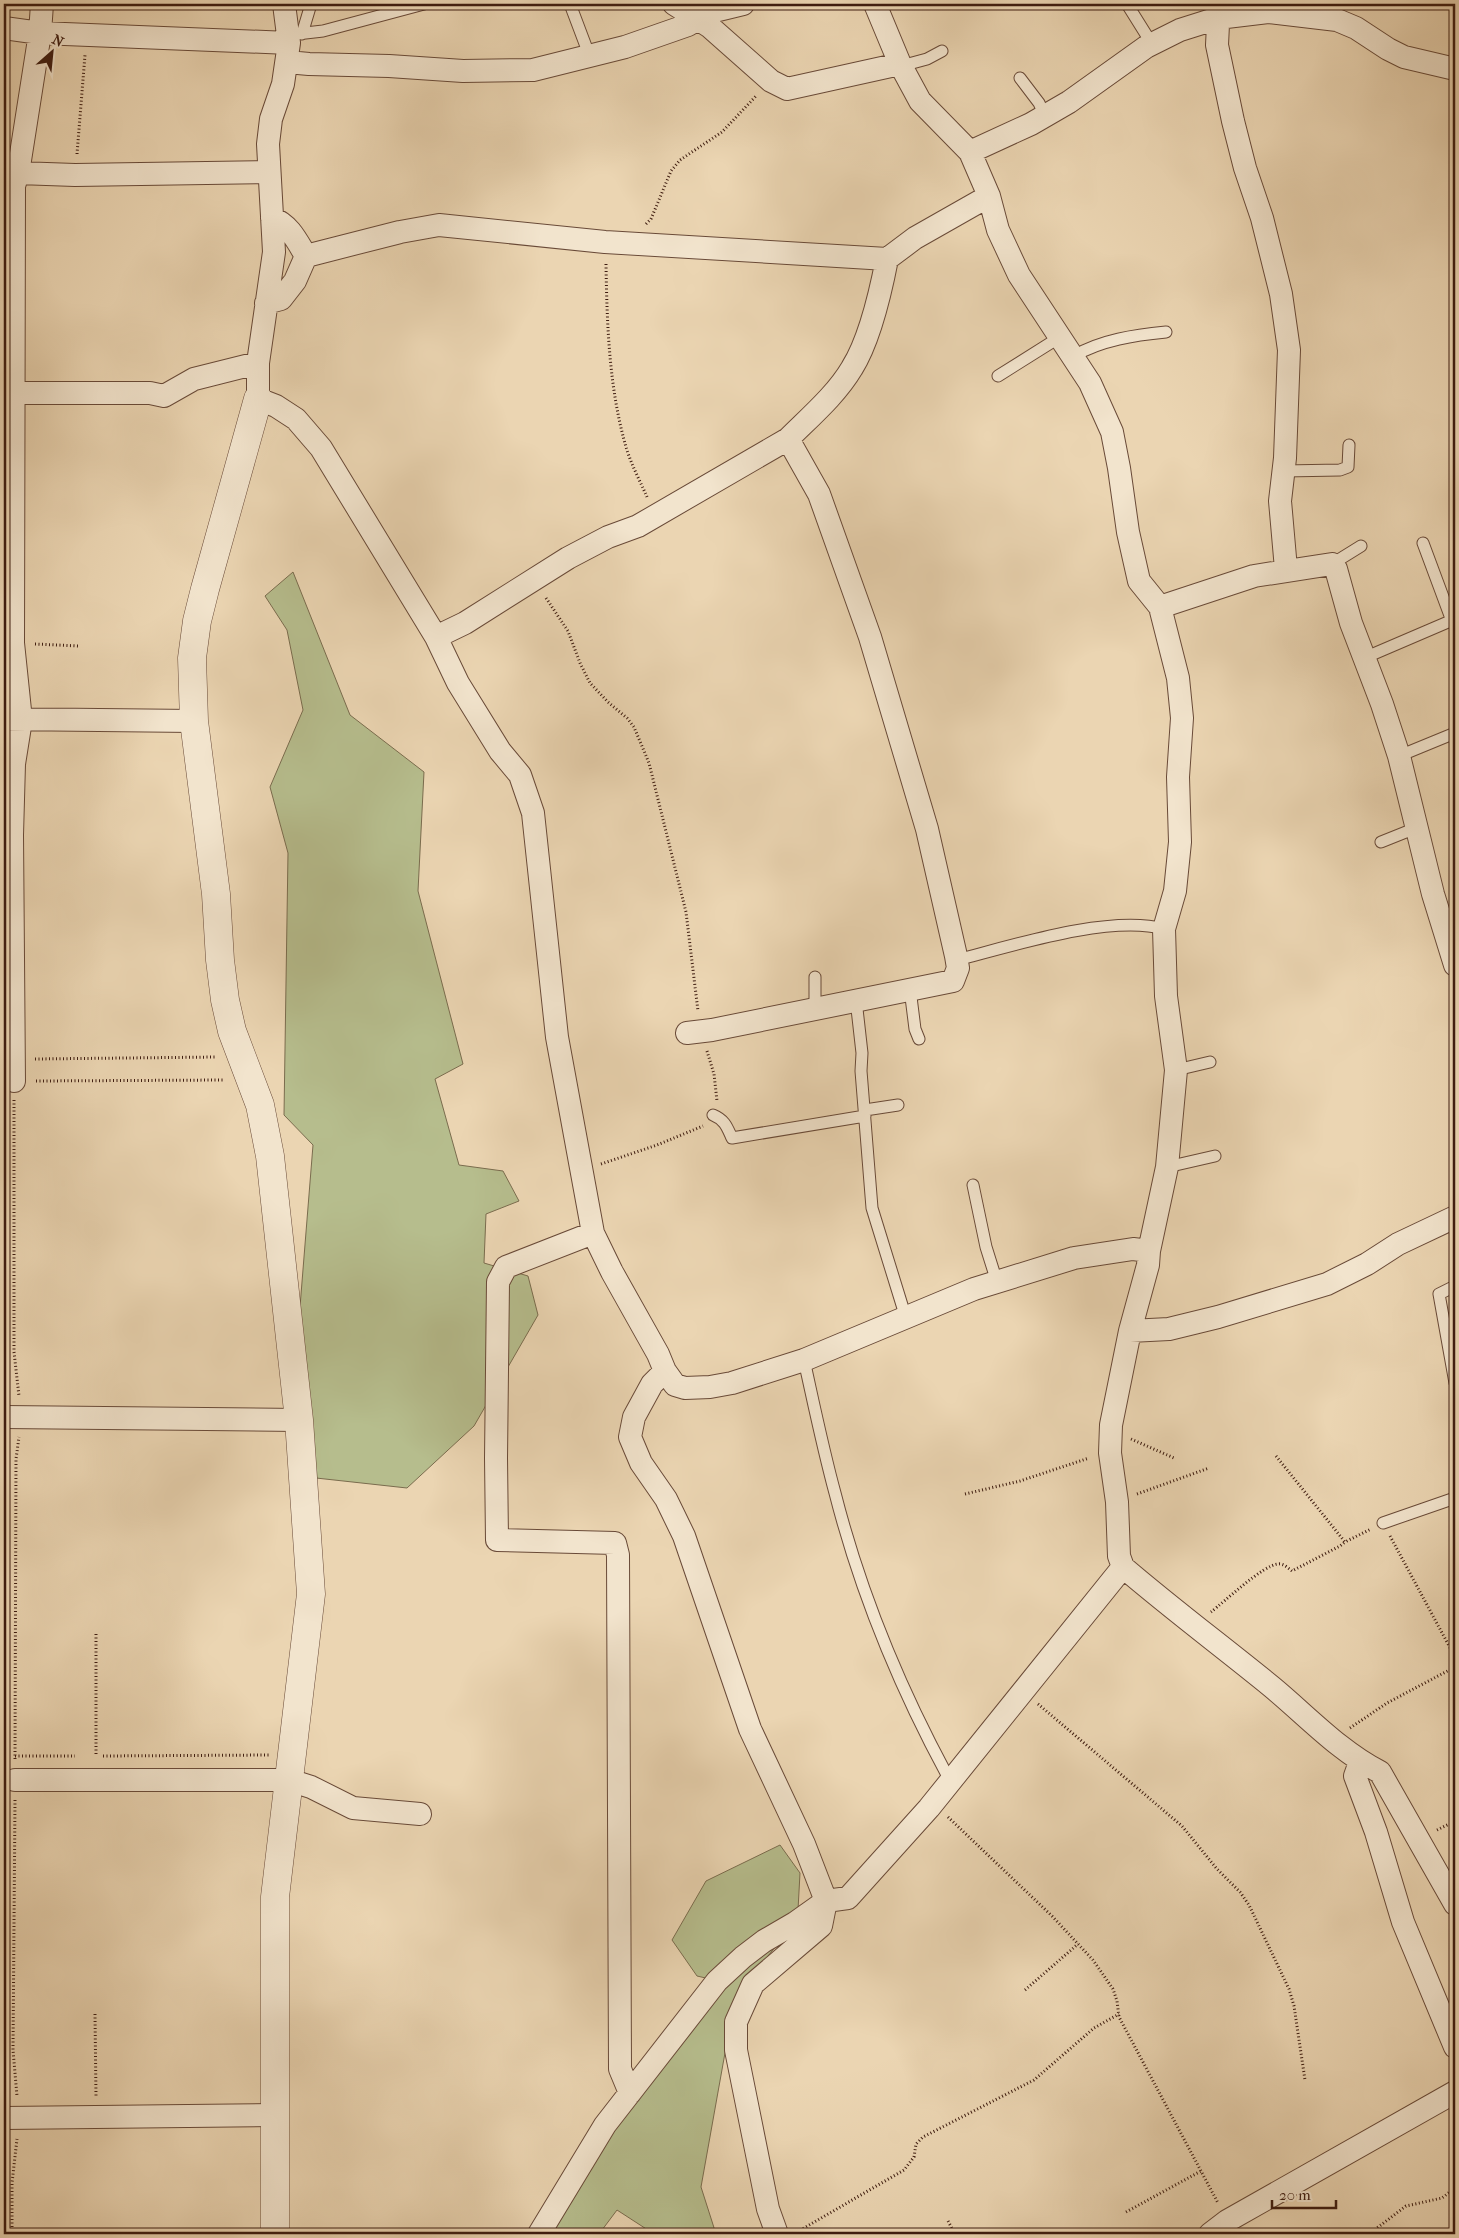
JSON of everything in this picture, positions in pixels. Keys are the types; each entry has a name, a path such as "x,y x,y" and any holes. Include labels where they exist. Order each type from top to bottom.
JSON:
{"street":[{"path":"14,1070 12,826 14,764 11,719 14,643 14,186 18,173 35,32 42,4"},
{"path":"275,2234 275,1897 310,1594 299,1420 270,1156 260,1105 232,1031 222,976 215,884 194,721 192,658 197,621 258,399 258,363 274,252 268,144 272,119 283,84 292,43 284,4"},
{"path":"674,4 698,18 771,81 786,89 901,65"},
{"path":"4,28 87,35 292,43 498,72 533,70 590,57 654,38 688,25 710,12 743,4"},
{"path":"875,4 901,65 920,101 970,152 989,196 998,230 1019,275 1090,383 1112,432 1120,468 1128,532 1139,581 1160,607 1178,678 1182,718 1178,777 1180,842 1174,891 1164,928 1166,996 1176,1070 1167,1167 1149,1250 1148,1265 1130,1331 1111,1442 1117,1502 1119,1556 1123,1567 1194,1627 1272,1687 1360,1762 1380,1772 1455,1904"},
{"path":"970,152 1069,102 1152,44 1218,11 1268,12 1315,10 1356,28 1404,57 1455,70"},
{"path":"1218,11 1217,45 1245,168 1262,218 1281,294 1289,350 1284,471 1280,501 1286,569"},
{"path":"18,173 75,175 269,172"},
{"path":"306,256 400,232 439,225 606,242 887,259 915,238 989,196"},
{"path":"272,218 281,221 289,228 306,256"},
{"path":"266,303 281,299 295,281 306,256"},
{"path":"436,637 465,623 532,583 568,558 608,537 638,526 788,439 853,368 865,338 887,259"},
{"path":"14,393 150,392 164,396 194,379 258,363"},
{"path":"258,399 276,406 296,419 321,448 436,637 458,683 500,751 520,775 533,812 557,1037 593,1233 612,1272 658,1354 664,1371 675,1385 685,1388 710,1387 732,1383 804,1360 997,1282 1074,1258 1133,1249 1149,1250"},
{"path":"694,1032 952,981 958,968 927,829 870,637 818,494 788,439"},
{"path":"1160,607 1254,576 1286,569 1332,564 1336,569 1351,623 1382,704 1399,756 1433,894 1455,965"},
{"path":"11,719 194,721"},
{"path":"1130,1331 1169,1329 1218,1317 1327,1284 1367,1264 1398,1244 1455,1217"},
{"path":"593,1233 506,1267 498,1282 497,1540 615,1542 618,1555 620,2069 630,2092"},
{"path":"664,1371 652,1384 634,1417 630,1437 641,1462 666,1499 684,1536 750,1729 804,1844 826,1901 821,1926 752,1984 736,2022 736,2050 768,2209 777,2234"},
{"path":"11,1417 299,1420"},
{"path":"539,2234 605,2125 717,1981 764,1941 796,1923 826,1901 848,1898 930,1808 1123,1567"},
{"path":"1360,1762 1355,1776 1376,1832 1403,1922 1455,2046"},
{"path":"15,1780 291,1768 310,1787 352,1808 420,1814"},
{"path":"1219,2228 1455,2092"},
{"path":"10,2118 274,2115"}],"lane":[{"path":"292,43 311,4"},
{"path":"292,43 323,31 424,4"},
{"path":"570,4 590,57"},
{"path":"1127,4 1152,44"},
{"path":"901,65 927,60 942,51"},
{"path":"1020,78 1039,103 1044,116"},
{"path":"1074,356 1087,348 1142,334 1166,332"},
{"path":"998,376 1060,337"},
{"path":"1284,471 1340,470 1348,467 1350,446"},
{"path":"1364,658 1454,620 1423,543"},
{"path":"1332,564 1361,546"},
{"path":"1399,756 1455,733"},
{"path":"1381,842 1416,828"},
{"path":"957,960 1006,947 1107,925 1155,926 1164,928"},
{"path":"815,977 815,1009"},
{"path":"910,989 919,1039"},
{"path":"856,1000 862,1053 861,1072 872,1208 906,1318"},
{"path":"1176,1070 1210,1062"},
{"path":"713,1116 721,1118 727,1125 732,1138 898,1105"},
{"path":"1167,1167 1215,1156"},
{"path":"974,1185 986,1247 997,1282"},
{"path":"1455,1286 1439,1294 1455,1383"},
{"path":"804,1360 834,1493 865,1588 895,1670 916,1718 947,1775 953,1778"},
{"path":"1383,1523 1455,1498"}],"path":[{"path":"75,175 87,35"},
{"path":"640,226 646,224 651,219 671,171 680,160 722,132 771,81"},
{"path":"606,242 609,353 618,410 626,448 656,515"},
{"path":"532,583 551,604 568,631 590,683 634,727 649,763 686,912 694,1032 714,1074 717,1103 711,1122 657,1145 581,1168"},
{"path":"14,643 80,646"},
{"path":"14,1070 245,1068"},
{"path":"14,1070 245,1068"},
{"path":"12,2234 10,2118 13,2050 16,1459 11,1417 14,1352 14,1070"},
{"path":"965,1494 1020,1481 1104,1453 1111,1442 1174,1458"},
{"path":"1276,1456 1344,1542"},
{"path":"1117,1502 1209,1468"},
{"path":"1194,1627 1256,1576 1277,1564 1284,1565 1292,1571 1383,1523 1455,1657"},
{"path":"96,1634 96,1756"},
{"path":"1333,1740 1387,1703 1455,1667"},
{"path":"1022,1691 1182,1826 1249,1904 1289,1990 1294,2006 1305,2080"},
{"path":"15,1756 78,1756"},
{"path":"87,1756 291,1768"},
{"path":"930,1808 954,1822 1078,1944 1093,1960 1114,1989 1120,2014 1119,2017 1201,2171 1219,2228"},
{"path":"1025,1990 1078,1944"},
{"path":"95,2014 96,2117"},
{"path":"792,2234 904,2170 914,2157 916,2144 923,2137 1034,2080 1094,2028 1120,2014"},
{"path":"1126,2212 1201,2171"},
{"path":"1369,2234 1406,2206 1442,2198 1455,2188"},
{"path":"948,2220 955,2234"}],"green space":[{"path":"293,572 350,715 424,772 418,891 463,1064 435,1079 459,1165 503,1171 519,1201 486,1214 484,1263 528,1276 538,1315 474,1426 407,1488 316,1478 300,1307 313,1145 284,1115 288,853 270,787 303,710 287,630 265,596"},
{"path":"780,1845 800,1873 798,1910 776,1946 735,1997 701,2187 716,2234 654,2234 617,2210 599,2234 546,2234 612,2126 723,1982 697,1976 672,1940 706,1881"}]}
